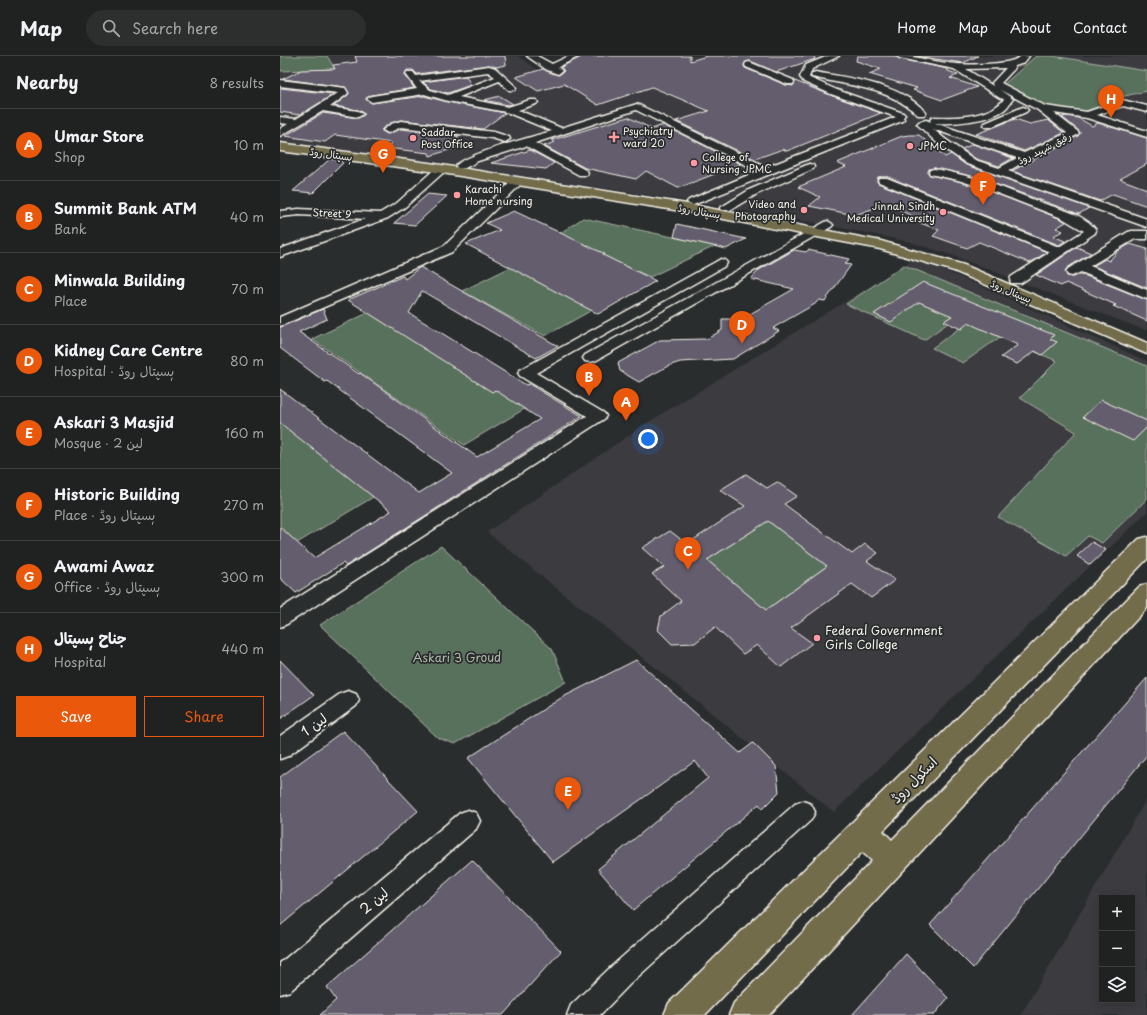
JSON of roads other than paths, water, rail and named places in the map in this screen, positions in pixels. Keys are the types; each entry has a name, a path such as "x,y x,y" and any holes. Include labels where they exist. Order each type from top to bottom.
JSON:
{"main road":[{"name":"ہسپتال روڈ","path":"280,142 442,164 518,181 910,242 954,256 1016,280 1147,336"},
{"name":"ہسپتال روڈ","path":"280,147 442,164 462,159 726,208 821,229 922,256 959,268 1147,349"},
{"name":"اسکول روڈ","path":"681,1015 1147,545"},
{"path":"746,1015 1147,593"},
{"path":"862,832 893,860"}],"street":[{"path":"533,58 548,56"},
{"path":"533,58 554,70 576,56"},
{"path":"835,56 809,67 804,71 804,77 810,82 914,121 951,131 1025,157"},
{"path":"900,56 956,67 1009,65 1021,61 1025,56"},
{"path":"749,64 790,82"},
{"path":"1009,65 1011,67 996,83 997,85 1041,108"},
{"path":"437,67 442,75"},
{"path":"951,131 962,128 973,131 1026,112 1008,99 956,67"},
{"path":"425,92 412,77 489,69 512,88"},
{"path":"769,73 788,71"},
{"name":"رفیق شہید روڈ","path":"804,71 891,92 911,103 914,121 971,162 1147,223"},
{"path":"448,98 500,78"},
{"path":"280,84 342,90 342,95 280,133"},
{"path":"372,99 425,92 509,110 560,131"},
{"path":"693,202 767,171 914,121 958,121 1002,107 1008,99"},
{"path":"509,110 533,102"},
{"name":"رفیق شہید روڈ","path":"1088,114 1122,103 1147,108"},
{"path":"462,159 474,158 637,107 767,171 791,175"},
{"path":"321,108 358,114"},
{"name":"رفیق شہید روڈ","path":"1041,108 1088,114 1147,134"},
{"name":"رفیق شہید روڈ","path":"1000,172 1025,157 1074,133 1041,108"},
{"path":"280,120 298,122"},
{"path":"1038,141 1060,130 1041,120"},
{"path":"870,142 914,121"},
{"path":"388,130 401,124 497,135 505,139"},
{"path":"462,159 505,139 548,126"},
{"path":"463,142 480,133"},
{"path":"526,142 583,173"},
{"path":"726,208 775,181 819,163"},
{"path":"280,253 384,216 401,205 442,164"},
{"path":"767,171 775,181"},
{"path":"934,172 956,176 1078,220 1090,230 1089,233 1016,280"},
{"path":"883,180 1060,252"},
{"path":"280,322 448,249 518,181"},
{"name":"Street 9","path":"280,214 299,212 384,216"},
{"path":"590,358 821,229"},
{"path":"1147,235 1132,235 1077,270 1147,295"},
{"path":"280,619 598,416 525,373 722,264"},
{"name":"لین 1","path":"280,749 348,700"},
{"path":"581,1015 621,975 803,812"},
{"name":"لین 2","path":"280,981 468,821"}],"place":[{"name":"جناح ہسپتال","path":"1111,118"},
{"name":"Psychiatry ward 20","path":"614,137"},
{"name":"Saddar Post Office","path":"413,138"},
{"name":"JPMC","path":"910,146"},
{"name":"College of Nursing JPMC","path":"694,163"},
{"name":"Awami Awaz","path":"383,173"},
{"name":"Karachi Home nursing","path":"457,195"},
{"name":"Historic Building","path":"983,205"},
{"name":"Video and Photography","path":"804,210"},
{"name":"Jinnah Sindh Medical University","path":"943,212"},
{"name":"Kidney Care Centre","path":"742,344"},
{"name":"Summit Bank ATM","path":"589,396"},
{"name":"Umar Store","path":"626,421"},
{"name":"Minwala Building","path":"688,570"},
{"name":"Federal Government Girls College","path":"817,638"},
{"name":"Askari 3 Masjid","path":"568,810"}],"park label":[{"name":"Askari 3 Groud","path":"457,658"}]}
